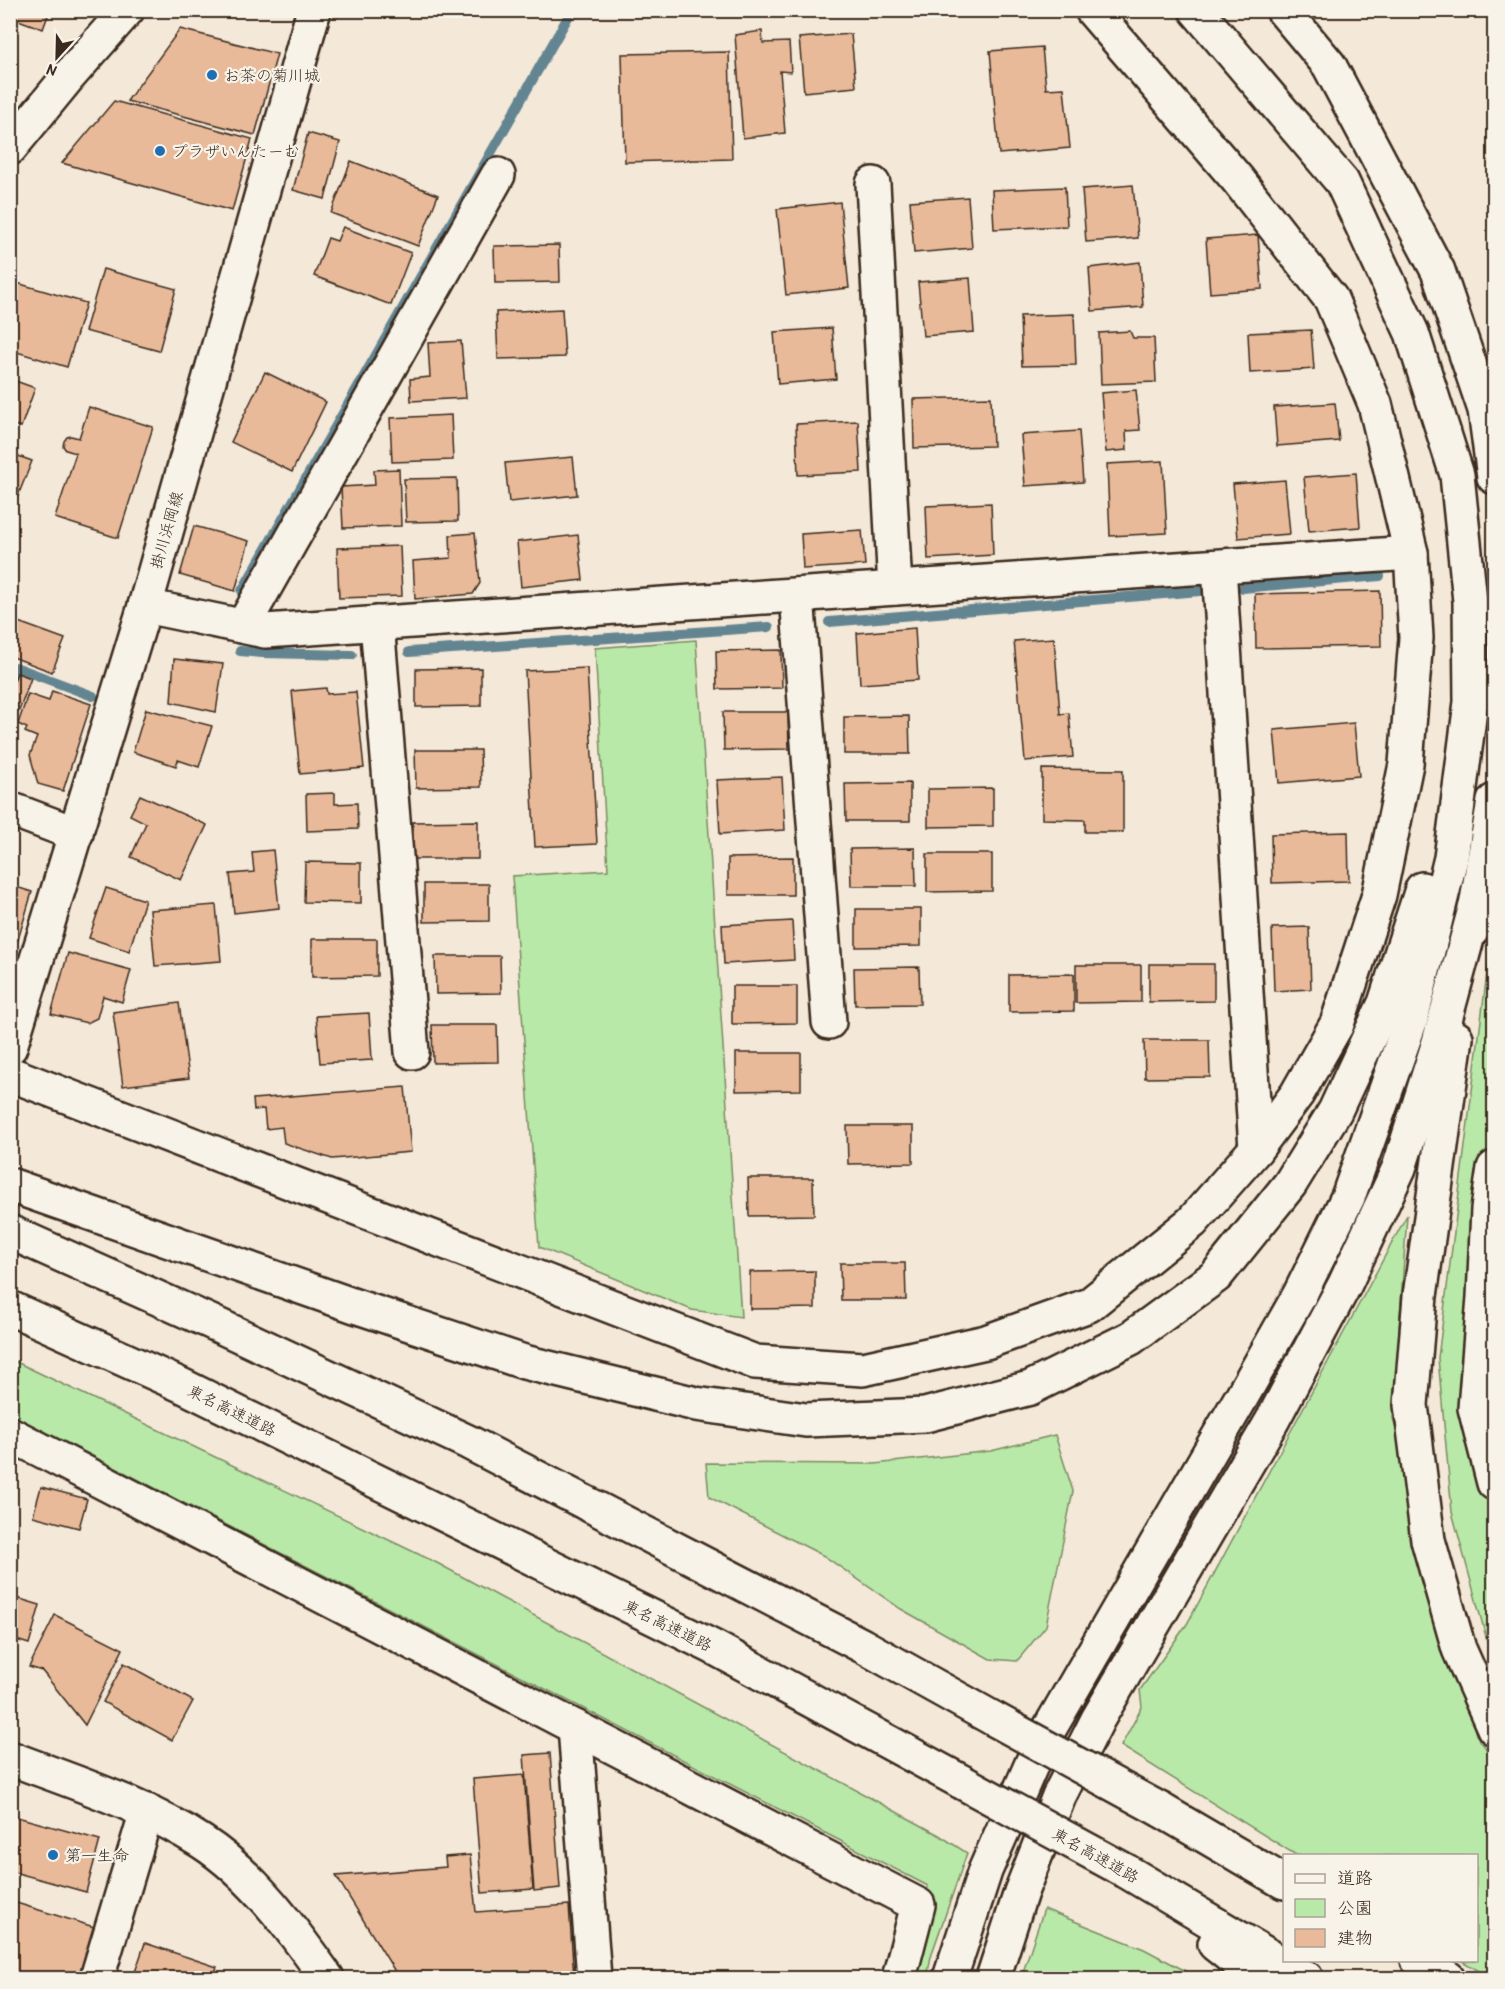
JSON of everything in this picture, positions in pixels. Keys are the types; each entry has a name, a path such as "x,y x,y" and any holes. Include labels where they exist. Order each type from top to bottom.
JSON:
{"main road":[{"path":"10,148 127,10"},
{"name":"掛川浜岡線","path":"10,1047 145,606 314,10"},
{"path":"10,1074 755,1362 863,1369 986,1342 1089,1305 1192,1222 1256,1149 1297,1094 1337,1024 1379,895 1406,764 1416,638 1411,553 1375,404 1331,299 1238,180 1092,10"},
{"path":"950,1978 985,1871 1040,1745 1299,1296 1348,1197 1411,1019 1443,892 1451,858 1471,702 1470,601 1457,475 1412,333 1342,182 1196,10"},
{"path":"1283,10 1329,65 1438,271 1485,410 1494,477"},
{"path":"243,626 498,175"},
{"path":"873,184 895,588"},
{"path":"145,606 265,631 1411,553"},
{"path":"1219,567 1256,1149"},
{"path":"797,595 829,1022"},
{"path":"377,623 412,1052"},
{"path":"14,1186 355,1306 524,1362 696,1404 806,1420 913,1416 925,1415 1030,1388 1131,1338 1216,1276 1290,1184 1335,1111 1385,1003 1418,904 1471,702"},
{"path":"1494,801 1475,909 1420,1296 1411,1405 1428,1540 1459,1649 1494,1728"},
{"path":"10,809 76,834"},
{"path":"993,1978 1029,1871 1059,1796 1098,1719 1272,1421 1346,1284 1399,1168 1438,1042 1475,909"},
{"path":"1494,1168 1488,1209 1489,1297 1474,1408 1494,1484"},
{"path":"11,1232 211,1322 468,1443 863,1646 1161,1810 1283,1881"},
{"name":"東名高速道路","path":"10,1308 181,1385 702,1641 1126,1871 1306,1978"},
{"path":"10,1434 918,1905 899,1978"},
{"path":"575,1727 594,1978"},
{"path":"10,1758 147,1811 203,1842 254,1887 292,1929 327,1978"},
{"path":"97,1978 147,1811"},
{"path":"1126,1871 1258,1978"},
{"path":"1421,1962 1448,1978"}],"green space":[{"path":"696,640 741,1317 692,1310 539,1247 512,876 608,870 595,648"},
{"path":"1494,918 1494,1174 1482,1485 1494,1512 1494,1666 1452,1512 1438,1358"},
{"path":"1407,1215 1393,1418 1476,1735 1494,1759 1494,1978 1464,1962 1478,1962 1478,1854 1294,1854 1121,1746 1142,1707 1140,1690 1187,1624"},
{"path":"10,1359 437,1563 939,1835 967,1853 931,1956 927,1978 913,1978 928,1886 11,1414"},
{"path":"1055,1435 1073,1491 1046,1626 1017,1661 990,1659 901,1609 824,1556 709,1497 706,1463 875,1464 991,1451"},
{"path":"1044,1909 1144,1949 1199,1978 1021,1978"}],"building":[{"path":"10,10 50,10 43,29 10,17"},
{"path":"180,29 277,54 255,135 127,101"},
{"path":"762,31 763,43 789,42 791,72 780,71 785,133 743,138 735,35"},
{"path":"851,34 856,87 804,92 799,38"},
{"path":"1042,47 1046,89 1064,88 1070,148 999,154 990,51"},
{"path":"729,52 732,159 625,162 622,54"},
{"name":"プラザいんたーむ","path":"114,101 252,139 232,211 62,163"},
{"path":"308,133 340,142 325,199 293,190"},
{"path":"351,161 438,195 418,246 331,213"},
{"path":"1133,185 1138,238 1086,242 1082,189"},
{"path":"1065,187 1067,226 994,229 992,190"},
{"path":"968,197 972,248 914,253 910,201"},
{"path":"840,202 849,288 786,295 777,209"},
{"path":"343,227 411,253 391,305 314,276 328,238 337,241"},
{"path":"1258,235 1262,289 1210,293 1206,239"},
{"path":"559,245 560,282 495,283 494,246"},
{"path":"1140,262 1143,307 1092,311 1089,268"},
{"path":"103,269 176,289 159,351 85,331"},
{"path":"970,278 974,332 923,336 918,282"},
{"path":"10,281 86,303 67,367 10,350"},
{"path":"562,309 565,357 498,359 496,312"},
{"path":"1074,314 1076,365 1022,366 1020,316"},
{"path":"832,328 836,379 778,384 774,332"},
{"path":"1311,330 1314,369 1250,373 1248,333"},
{"path":"1130,331 1133,338 1154,338 1156,382 1101,384 1099,333"},
{"path":"461,341 466,398 411,401 410,379 430,377 428,343"},
{"path":"265,372 326,402 292,472 231,442"},
{"path":"10,379 35,388 21,427 10,424"},
{"path":"1136,390 1140,430 1126,431 1127,450 1106,452 1101,393"},
{"path":"991,397 993,446 914,448 913,399"},
{"path":"1335,403 1339,441 1277,446 1274,407"},
{"path":"89,407 153,427 118,538 55,518 76,453 66,450 63,446 64,441 71,436 79,438"},
{"path":"451,415 453,460 392,462 390,418"},
{"path":"858,421 861,472 798,475 796,424"},
{"path":"1079,431 1083,482 1025,486 1021,435"},
{"path":"10,453 32,461 15,503 10,501"},
{"path":"573,457 577,495 509,502 505,463"},
{"path":"1163,461 1167,533 1110,536 1107,464"},
{"path":"399,469 401,526 343,528 341,487 375,485 374,470"},
{"path":"1356,473 1360,527 1309,531 1304,477"},
{"path":"457,478 458,521 406,522 404,479"},
{"path":"1285,480 1290,534 1238,538 1233,484"},
{"path":"991,503 993,555 928,559 926,506"},
{"path":"194,526 249,541 235,591 180,575"},
{"path":"862,530 865,565 803,569 801,534"},
{"path":"475,533 480,583 473,594 415,599 413,561 451,558 450,535"},
{"path":"578,535 583,580 521,587 517,542"},
{"path":"400,546 402,596 339,598 337,548"},
{"path":"1380,591 1381,646 1256,648 1255,594"},
{"path":"10,619 65,639 52,672 10,656"},
{"path":"915,628 918,680 860,684 857,633"},
{"path":"1054,638 1060,714 1069,713 1073,757 1025,761 1014,641"},
{"path":"781,650 782,688 717,689 716,651"},
{"path":"174,659 223,664 216,712 171,702"},
{"path":"481,668 481,706 416,707 416,669"},
{"path":"587,668 597,844 535,847 525,671"},
{"path":"17,673 31,678 19,711 10,708 10,693"},
{"path":"326,688 327,694 356,692 364,768 300,774 292,691"},
{"path":"52,691 91,704 63,791 38,784 30,755 37,737 25,732 27,728 18,724 28,694 49,701"},
{"path":"146,709 212,726 199,767 178,760 176,766 133,752"},
{"path":"723,712 788,712 789,749 724,750"},
{"path":"909,716 910,754 844,754 844,717"},
{"path":"1354,723 1359,776 1279,783 1274,730"},
{"path":"415,750 480,750 481,787 416,788"},
{"path":"1042,769 1123,770 1123,832 1085,832 1085,820 1042,819"},
{"path":"782,777 785,830 720,834 717,780"},
{"path":"910,783 910,821 846,821 845,784"},
{"path":"993,788 993,826 928,827 928,789"},
{"path":"335,793 335,804 357,803 358,829 307,831 306,794"},
{"path":"140,795 207,825 181,880 131,857 146,823 130,815"},
{"path":"478,821 478,859 413,859 413,822"},
{"path":"1348,832 1349,881 1272,883 1271,834"},
{"path":"915,848 916,886 851,886 850,849"},
{"path":"273,850 279,908 234,913 230,874 254,872 252,852"},
{"path":"927,854 992,854 992,891 927,892"},
{"path":"793,857 793,895 728,895 728,858"},
{"path":"305,862 361,863 361,903 304,902"},
{"path":"424,884 489,884 489,921 424,922"},
{"path":"10,885 32,892 15,950 12,949 10,953"},
{"path":"106,888 145,900 129,951 89,938"},
{"path":"216,905 221,961 155,966 150,910"},
{"path":"856,909 921,909 921,946 856,947"},
{"path":"792,921 794,960 724,964 722,925"},
{"path":"1309,927 1311,989 1274,991 1272,928"},
{"path":"312,939 377,939 377,976 312,977"},
{"path":"68,953 131,970 122,1002 103,996 97,1018 87,1023 51,1014"},
{"path":"435,956 500,956 501,993 436,994"},
{"path":"1149,964 1214,964 1214,1001 1149,1002"},
{"path":"1076,965 1141,965 1141,1002 1076,1003"},
{"path":"919,967 920,1004 855,1005 854,968"},
{"path":"1074,974 1074,1011 1009,1012 1009,975"},
{"path":"732,986 797,986 797,1023 732,1024"},
{"path":"179,1003 189,1078 123,1086 113,1012"},
{"path":"369,1013 372,1060 320,1063 316,1016"},
{"path":"432,1025 497,1025 498,1062 433,1063"},
{"path":"1144,1040 1209,1040 1210,1077 1145,1078"},
{"path":"736,1053 801,1053 801,1090 736,1091"},
{"path":"405,1087 411,1152 332,1159 284,1143 282,1127 266,1129 264,1109 254,1110 253,1099"},
{"path":"847,1126 913,1126 913,1163 848,1164"},
{"path":"748,1178 813,1178 814,1215 749,1216"},
{"path":"840,1263 905,1263 906,1300 841,1300"},
{"path":"815,1271 815,1308 750,1309 750,1272"},
{"path":"41,1487 87,1499 79,1528 33,1516"},
{"path":"10,1596 40,1605 29,1644 10,1638"},
{"path":"55,1615 123,1649 85,1725 42,1671 29,1667"},
{"path":"124,1663 193,1701 172,1740 103,1702"},
{"path":"550,1753 560,1888 534,1891 524,1755"},
{"path":"524,1775 533,1889 482,1893 473,1779"},
{"name":"第一生命","path":"10,1815 100,1840 86,1892 10,1871"},
{"path":"470,1855 476,1912 569,1905 574,1978 399,1978 336,1876 446,1867 445,1857"},
{"path":"10,1901 94,1927 79,1978 10,1978"},
{"path":"145,1943 217,1967 213,1978 133,1978"}],"waterway":[{"path":"242,591 572,10"},
{"path":"1243,588 1380,576"},
{"path":"829,622 1200,591"},
{"path":"409,652 769,627"},
{"path":"240,651 352,655"},
{"path":"10,681 15,667 93,696"}],"place":[{"name":"お茶の菊川城","path":"212,75"},
{"name":"プラザいんたーむ","path":"160,151"},
{"name":"第一生命","path":"53,1855"}]}
